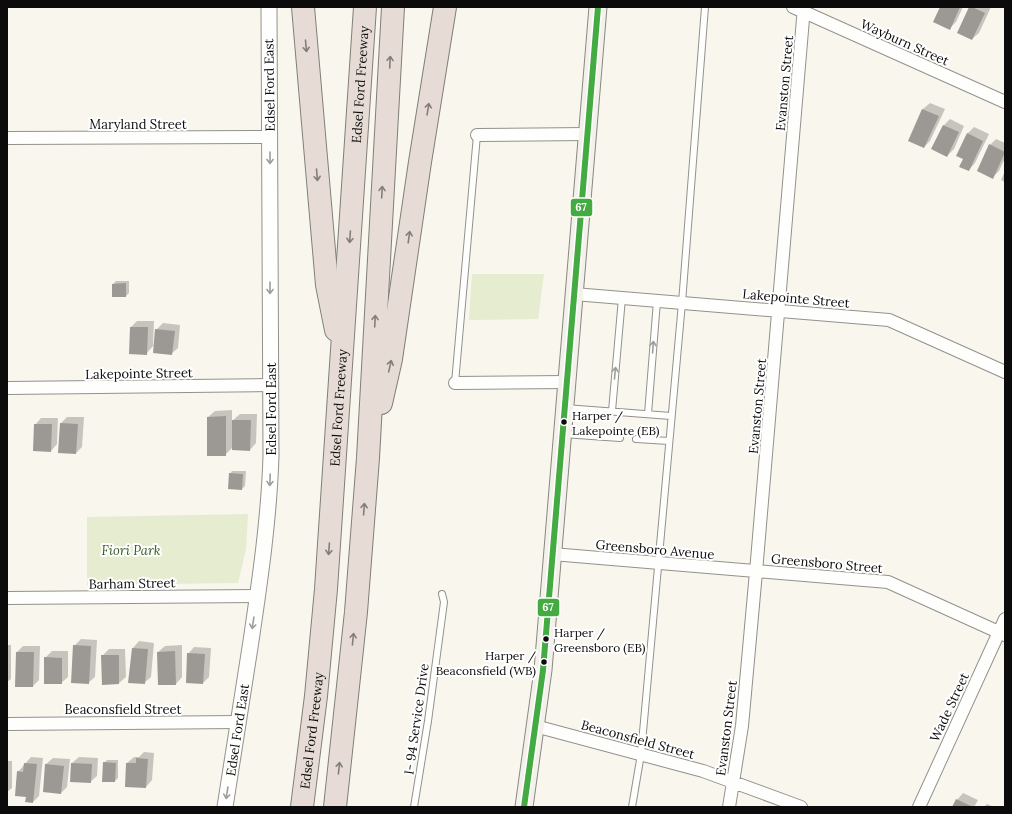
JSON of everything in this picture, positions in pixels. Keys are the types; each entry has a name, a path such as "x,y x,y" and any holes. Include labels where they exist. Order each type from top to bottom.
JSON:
{"highway":[{"path":"303,7 326,285 342,357"},
{"name":"Edsel Ford Freeway","path":"302,807 316,696 326,589 365,7"},
{"path":"335,807 356,612 368,458 393,7"},
{"path":"368,458 391,359 420,162 445,7"}],"main road":[{"path":"524,807 543,670 598,7"}],"street":[{"name":"Edsel Ford East","path":"225,807 258,596 270,492 270,137 268,7"},
{"name":"Wayburn Street","path":"800,9 1005,102"},
{"name":"Evanston Street","path":"729,807 742,726 756,572 779,311 800,9"},
{"path":"477,135 588,134"},
{"name":"Maryland Street","path":"7,138 270,137"},
{"name":"Lakepointe Street","path":"574,294 889,320 1005,372"},
{"path":"455,383 567,382"},
{"name":"Lakepointe Street","path":"7,388 270,385"},
{"name":"Greensboro Avenue","path":"552,554 756,572"},
{"name":"Greensboro Street","path":"756,572 888,582 1002,633"},
{"name":"Barham Street","path":"7,598 258,596"},
{"name":"Wade Street","path":"919,807 1002,633 1005,619"},
{"name":"Beaconsfield Street","path":"7,724 238,722"},
{"name":"Beaconsfield Street","path":"535,726 703,771 801,807"}],"lane":[{"path":"632,807 641,754 682,303 705,7"},
{"path":"455,383 477,135"},
{"path":"612,411 622,298"},
{"path":"648,414 656,300"},
{"path":"565,408 671,416"},
{"path":"562,434 620,438"},
{"path":"636,439 669,441"},
{"name":"I- 94 Service Drive","path":"414,807 428,721 444,602 442,594"}],"green space":[{"path":"472,274 544,274 538,319 469,320"},
{"name":"Fiori Park","path":"248,514 246,549 238,583 87,585 87,517"}],"building":[{"path":"940,7 960,7 950,30 933,22"},
{"path":"969,7 985,13 972,40 957,33"},
{"path":"922,109 939,116 924,148 908,141"},
{"path":"943,125 959,132 947,157 931,149"},
{"path":"967,133 983,141 969,171 959,167 963,159 956,156"},
{"path":"989,144 1005,152 993,179 977,171"},
{"path":"126,283 126,297 112,297 112,284"},
{"path":"130,327 148,327 147,355 129,354"},
{"path":"155,329 175,331 172,355 153,353"},
{"path":"226,416 226,456 207,456 207,417"},
{"path":"232,420 251,420 250,451 232,450"},
{"path":"60,423 78,424 76,454 58,453"},
{"path":"34,424 52,424 51,452 33,451"},
{"path":"229,473 243,474 242,490 228,489"},
{"path":"73,645 91,646 89,684 71,683"},
{"path":"132,648 148,649 145,684 128,683"},
{"path":"175,651 176,685 158,685 157,652"},
{"path":"16,652 34,652 33,687 15,687"},
{"path":"187,653 205,654 203,684 186,683"},
{"path":"101,655 119,655 119,684 102,685"},
{"path":"44,657 62,658 62,684 44,684"},
{"path":"136,758 148,759 146,788 125,787 126,763 136,763"},
{"path":"103,762 116,763 115,782 102,782"},
{"path":"24,763 37,764 33,803 25,802 26,797 15,796 17,771 23,772"},
{"path":"71,763 92,764 91,783 70,782"},
{"path":"45,764 64,766 61,794 43,792"},
{"path":"956,799 973,807 952,807"}],"transit line":[{"name":"67","path":"524,807 543,670 598,7"}],"place":[{"name":"Harper / Lakepointe (EB)","path":"564,422"},
{"name":"Harper / Greensboro (EB)","path":"546,639"},
{"name":"Harper / Beaconsfield (WB)","path":"544,662"}]}
